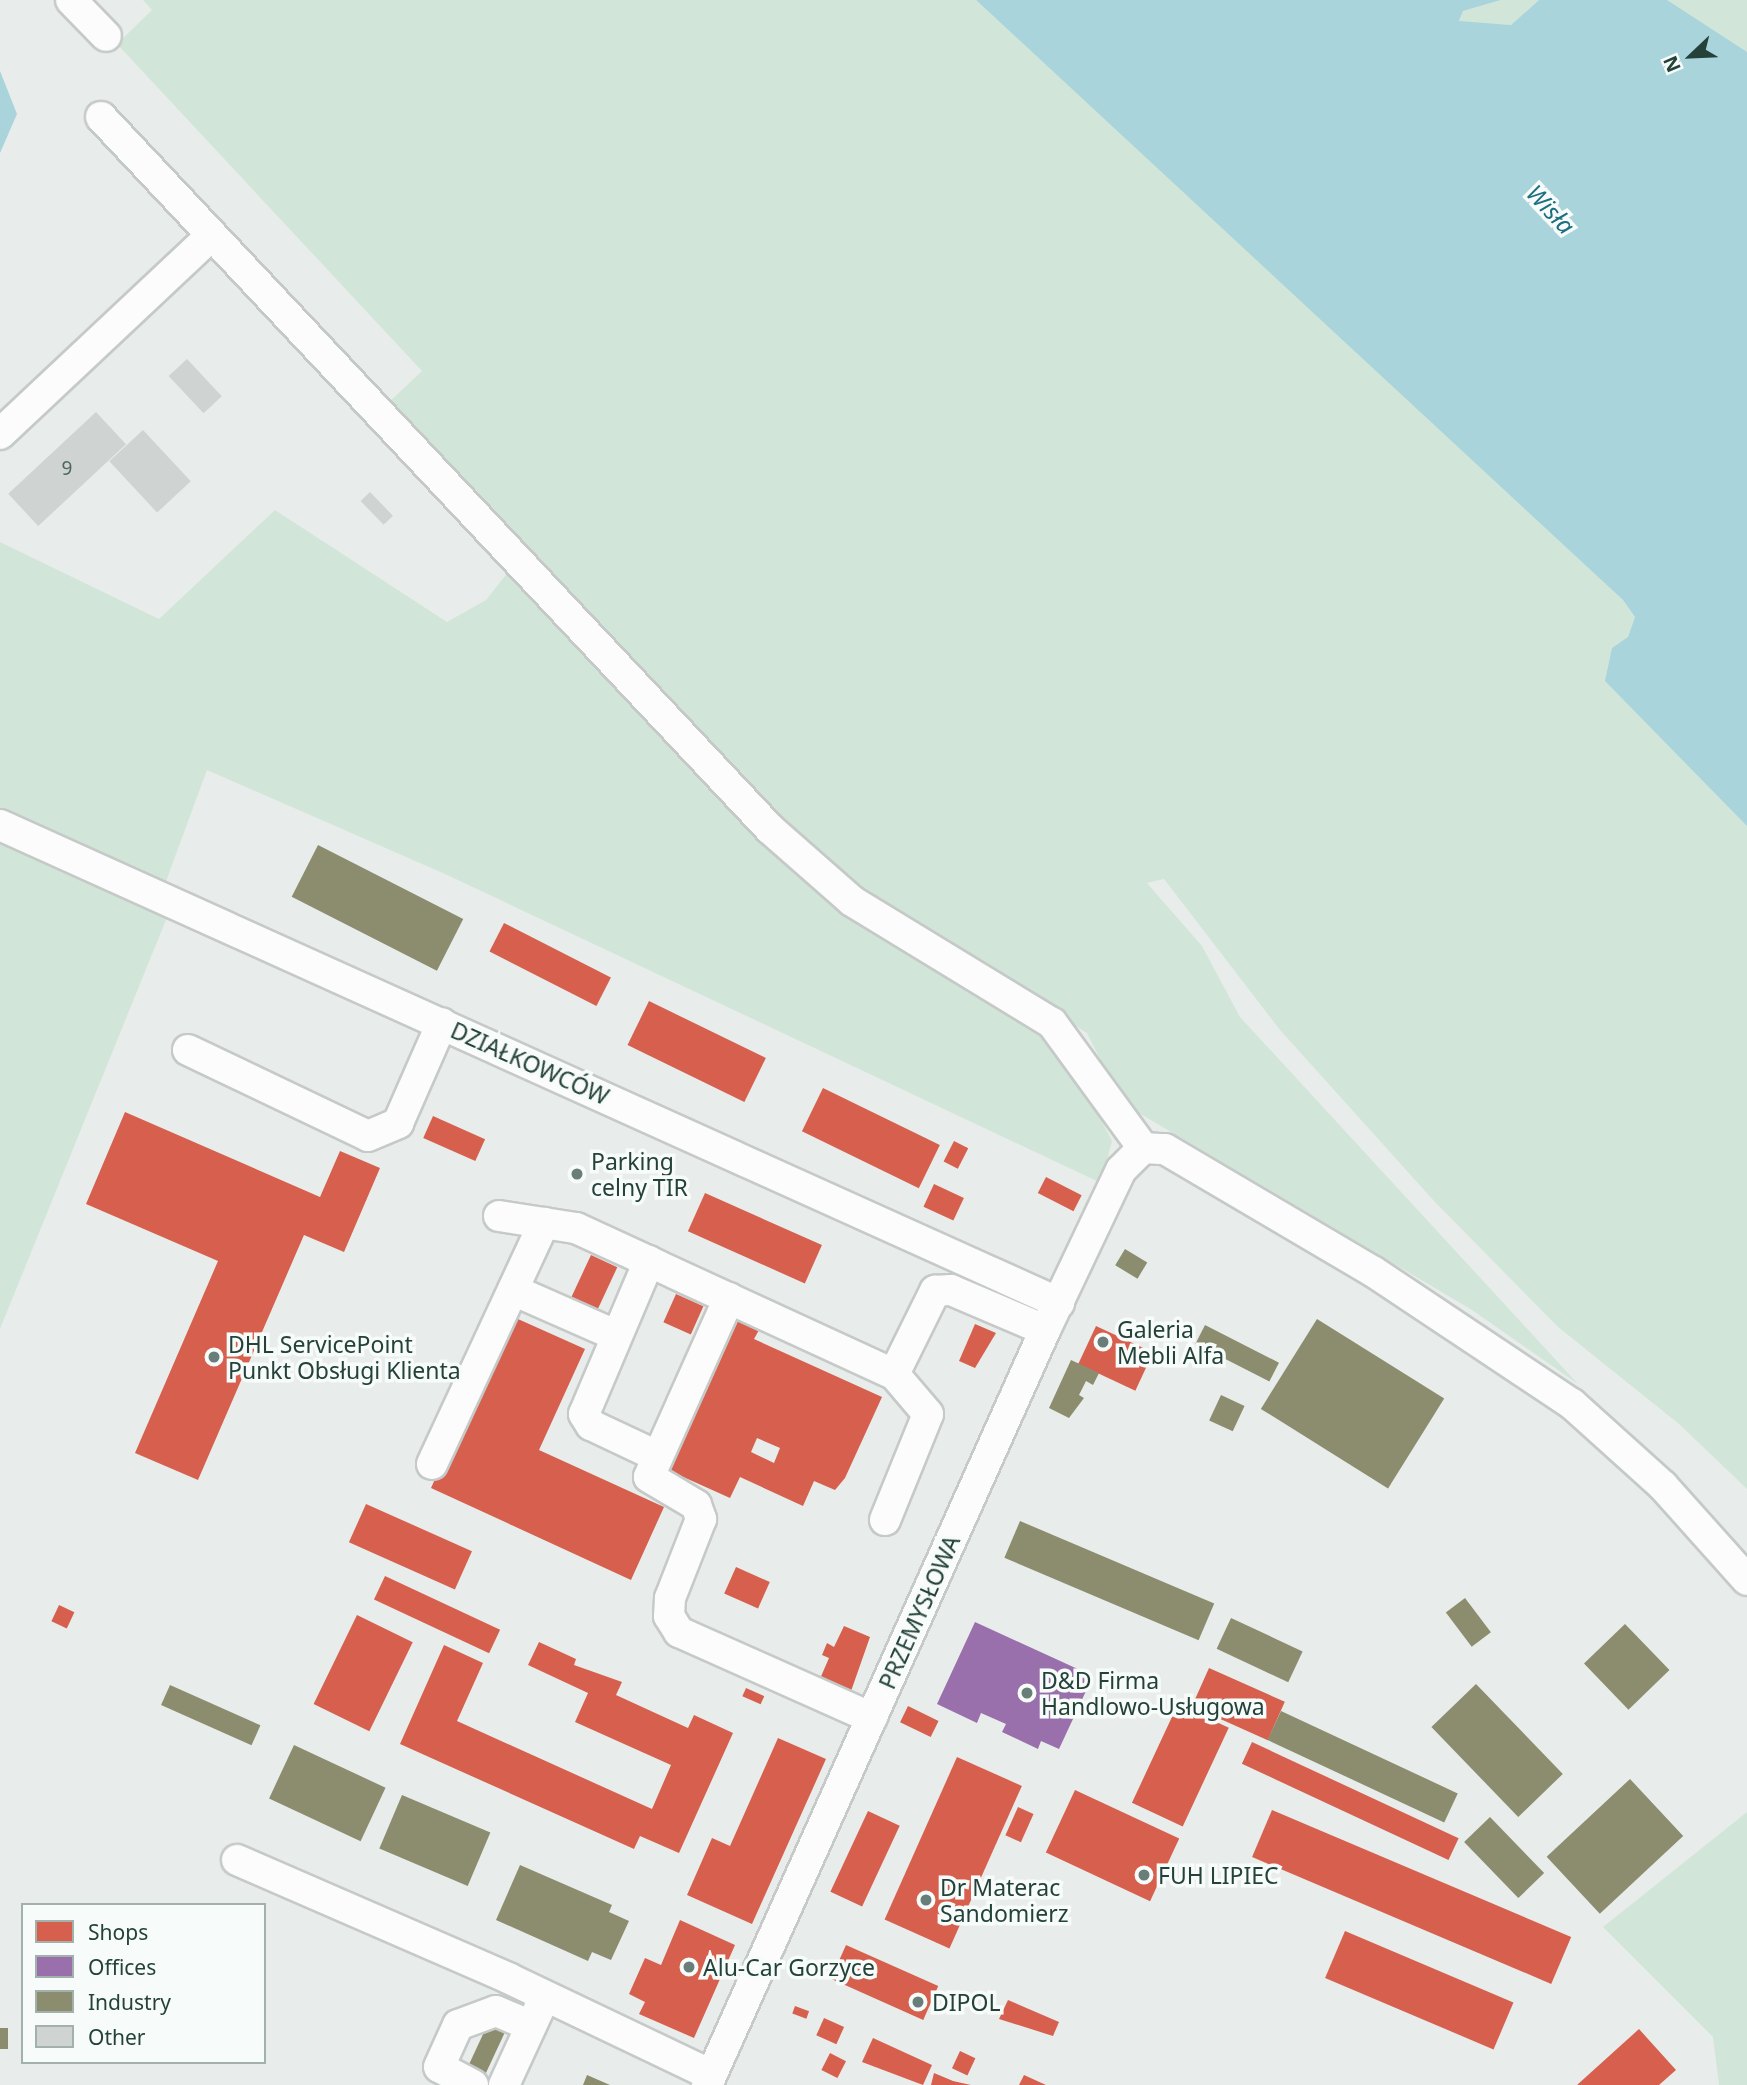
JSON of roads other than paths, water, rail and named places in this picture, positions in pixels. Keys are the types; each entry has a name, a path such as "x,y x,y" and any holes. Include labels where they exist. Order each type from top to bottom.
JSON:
{"street":[{"path":"71,0 106,36"},
{"path":"101,117 770,829 852,901 1052,1023 1143,1147 1165,1149 1374,1272 1572,1404 1662,1486 1747,1580"},
{"path":"0,434 211,236"},
{"name":"DZIAŁKOWCÓW","path":"0,825 1059,1303"},
{"path":"188,1051 368,1136 398,1123 442,1023"},
{"name":"PRZEMYSŁOWA","path":"709,2080 1045,1330 1121,1170 1143,1147"},
{"path":"499,1216 576,1228 894,1374 928,1414 886,1520"},
{"path":"432,1464 544,1223"},
{"path":"649,1261 583,1414 591,1425 657,1456"},
{"path":"513,1290 615,1335"},
{"path":"894,1374 935,1291 951,1290 1045,1330"},
{"path":"729,1298 657,1456 651,1482 696,1505 701,1519 670,1598 672,1625 872,1718"},
{"path":"237,1860 545,1996 709,2080"},
{"path":"504,2085 545,1996"},
{"path":"472,2085 439,2067 458,2025 496,2011 531,2026"}],"water":[{"name":"Wisła","path":"976,0 1501,0 1463,11 1459,21 1511,25 1539,0 1667,0 1747,52 1747,826 1605,681 1612,648 1628,637 1635,617 1623,600"},
{"path":"0,71 17,114 0,153"}],"place":[{"name":"Parking celny TIR","path":"577,1174"},
{"name":"Galeria Mebli Alfa","path":"1103,1342"},
{"name":"DHL ServicePoint Punkt Obsługi Klienta","path":"214,1357"},
{"name":"D&D Firma Handlowo-Usługowa","path":"1027,1693"},
{"name":"FUH LIPIEC","path":"1144,1875"},
{"name":"Dr Materac Sandomierz","path":"926,1900"},
{"name":"Alu-Car Gorzyce","path":"689,1967"},
{"name":"DIPOL","path":"918,2002"}]}
